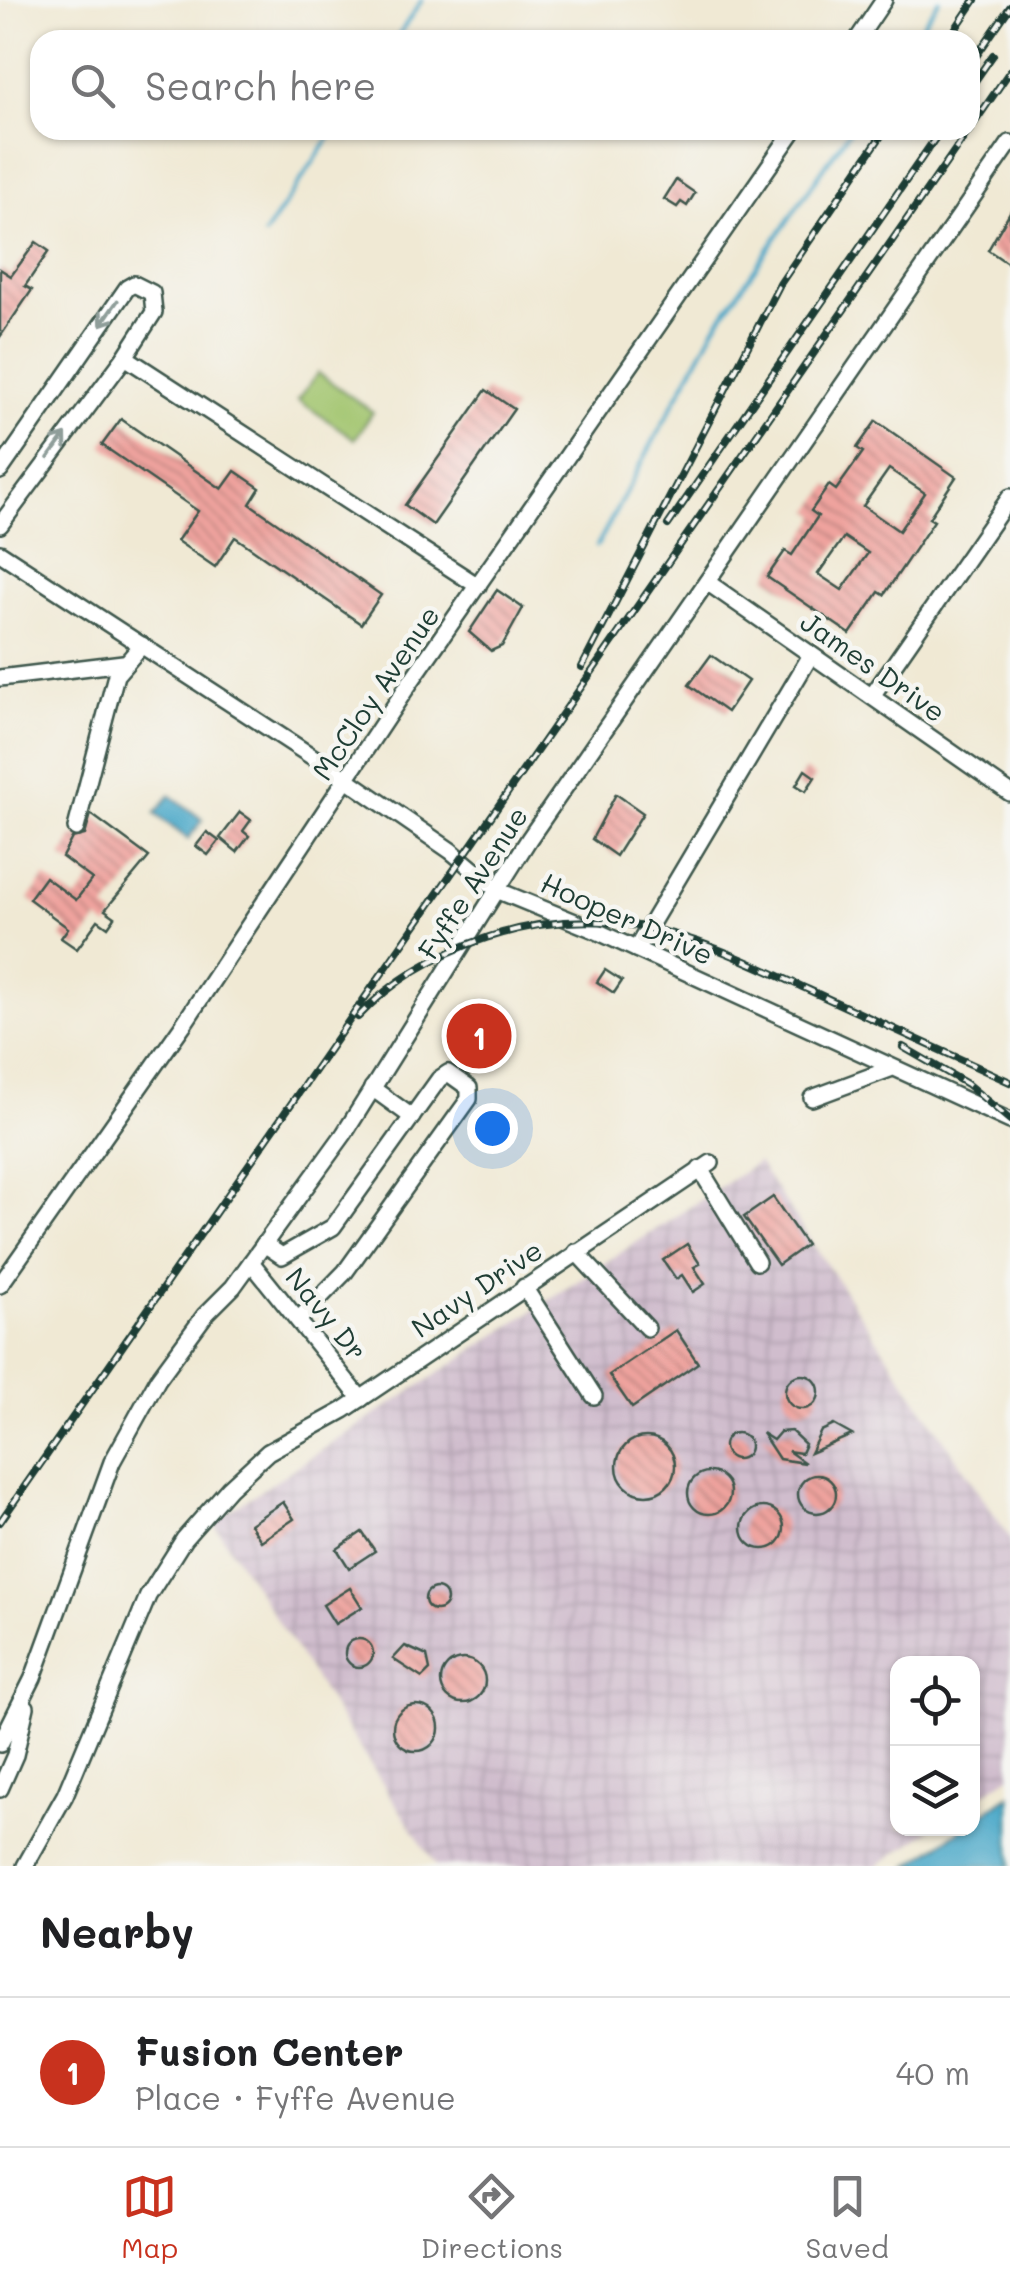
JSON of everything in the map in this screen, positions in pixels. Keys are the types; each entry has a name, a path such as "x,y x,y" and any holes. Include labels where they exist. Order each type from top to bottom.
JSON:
{"street":[{"path":"864,30 884,0"},
{"name":"McCloy Avenue","path":"0,1286 787,140"},
{"name":"Fyffe Avenue","path":"0,1789 14,1755 33,1678 112,1462 158,1379 251,1262 372,1088 529,839 1010,143"},
{"path":"0,471 121,294 134,284 152,294 156,301 125,357 0,526"},
{"path":"125,357 478,586"},
{"path":"872,696 1010,497"},
{"name":"Hooper Drive","path":"0,553 348,780 451,851 499,890 1010,1121"},
{"name":"James Drive","path":"707,582 1010,792"},
{"path":"76,828 123,664 142,645"},
{"path":"636,949 811,655"},
{"path":"0,678 123,664"},
{"path":"812,1098 890,1068"},
{"path":"264,1244 282,1256 333,1227 448,1073 469,1088 468,1099 344,1272 298,1320"},
{"path":"372,1088 412,1117"},
{"name":"Navy Drive","path":"25,1866 66,1795 163,1571 205,1513 268,1452 361,1398 705,1166 757,1262"},
{"path":"576,1252 647,1328"},
{"name":"Navy Dr","path":"251,1262 361,1398"},
{"path":"524,1287 594,1396"},
{"name":"Fyffe Avenue","path":"0,1744 33,1678"}],"shaded area":[{"path":"758,1162 1010,1538 1010,1776 980,1796 980,1656 890,1656 890,1836 922,1836 877,1866 436,1866 213,1522"}],"green space":[{"path":"318,373 373,412 355,439 298,400"}],"water":[{"path":"170,795 203,820 188,839 155,814"},
{"path":"1010,1795 1010,1866 909,1866 952,1836 980,1836 980,1816"}],"building":[{"path":"676,180 695,193 687,206 681,202 677,207 664,199"},
{"path":"1010,212 1010,265 988,250"},
{"path":"36,242 49,251 25,286 32,290 0,337 0,269 11,276"},
{"path":"486,390 514,409 433,525 405,505"},
{"path":"121,419 222,489 235,471 260,488 250,504 381,595 361,624 235,537 215,567 177,541 198,511 102,445"},
{"path":"876,421 956,477 929,518 934,521 884,595 879,592 850,634 767,577 785,551 792,555 818,516 811,511 829,485 836,490 863,452 857,448","holes":["889,469 925,493 899,531 863,506","844,537 868,553 842,590 818,574"]},
{"path":"497,590 523,608 502,646 491,651 469,632"},
{"path":"711,655 748,681 727,712 689,685"},
{"path":"805,770 815,777 806,791 796,785"},
{"path":"616,794 643,813 616,856 592,839"},
{"path":"240,812 251,820 243,831 249,836 237,852 220,838"},
{"path":"91,814 149,857 105,910 115,917 108,927 98,920 77,949 61,938 68,928 29,899 45,877 76,900 92,879 62,857 72,838 85,835"},
{"path":"207,832 219,841 208,855 196,846"},
{"path":"605,970 622,981 614,993 597,982"},
{"path":"474,1023 508,1049 499,1063 461,1041"},
{"path":"773,1197 806,1245 778,1265 744,1217"},
{"path":"687,1244 700,1264 694,1267 705,1284 693,1292 682,1275 676,1279 663,1260"},
{"path":"676,1330 698,1363 632,1408 609,1375"},
{"path":"802,1375 814,1380 819,1392 814,1404 802,1409 790,1404 785,1392 790,1380"},
{"path":"834,1425 852,1435 810,1453 821,1431"},
{"path":"791,1431 805,1444 801,1453 788,1451 805,1463 779,1459 762,1433 773,1440 780,1432"},
{"path":"737,1433 746,1437 750,1446 746,1455 737,1459 728,1455 724,1446 728,1437"},
{"path":"646,1437 667,1445 675,1466 667,1487 646,1495 625,1487 617,1466 625,1445"},
{"path":"709,1472 724,1478 730,1493 724,1508 709,1514 694,1508 688,1493 694,1478"},
{"path":"817,1475 831,1480 836,1494 831,1508 817,1513 803,1508 798,1494 803,1480"},
{"path":"283,1502 294,1519 261,1541 250,1524"},
{"path":"763,1507 778,1513 784,1528 778,1543 763,1549 748,1543 742,1528 748,1513"},
{"path":"362,1532 375,1551 349,1568 337,1549"},
{"path":"350,1588 362,1607 335,1624 323,1605"},
{"path":"436,1588 444,1591 444,1607 436,1610 428,1607 425,1599 428,1591"},
{"path":"359,1639 369,1643 373,1653 369,1663 359,1667 349,1663 345,1653 349,1643"},
{"path":"405,1646 427,1656 430,1670 422,1678 393,1659"},
{"path":"463,1659 478,1666 485,1681 478,1696 463,1703 448,1696 441,1681 448,1666"},
{"path":"416,1705 432,1712 439,1728 432,1744 416,1751 400,1744 393,1728 400,1712"}],"waterway":[{"path":"402,30 422,0"},
{"path":"919,30 939,0"},
{"path":"264,235 328,140"},
{"path":"597,546 716,325 843,140"}],"railway":[{"path":"955,30 975,0"},
{"path":"980,50 1010,7"},
{"path":"980,74 993,55"},
{"path":"980,114 1010,71"},
{"path":"582,667 780,284 878,140"},
{"path":"668,525 934,140"},
{"path":"0,1522 962,140"},
{"path":"358,1017 417,970 451,952 524,928 562,922 601,922 661,931 725,952 1010,1082"},
{"path":"903,1047 967,1084 1010,1120"}],"place":[{"name":"Fusion Center","path":"479,1036"}]}
